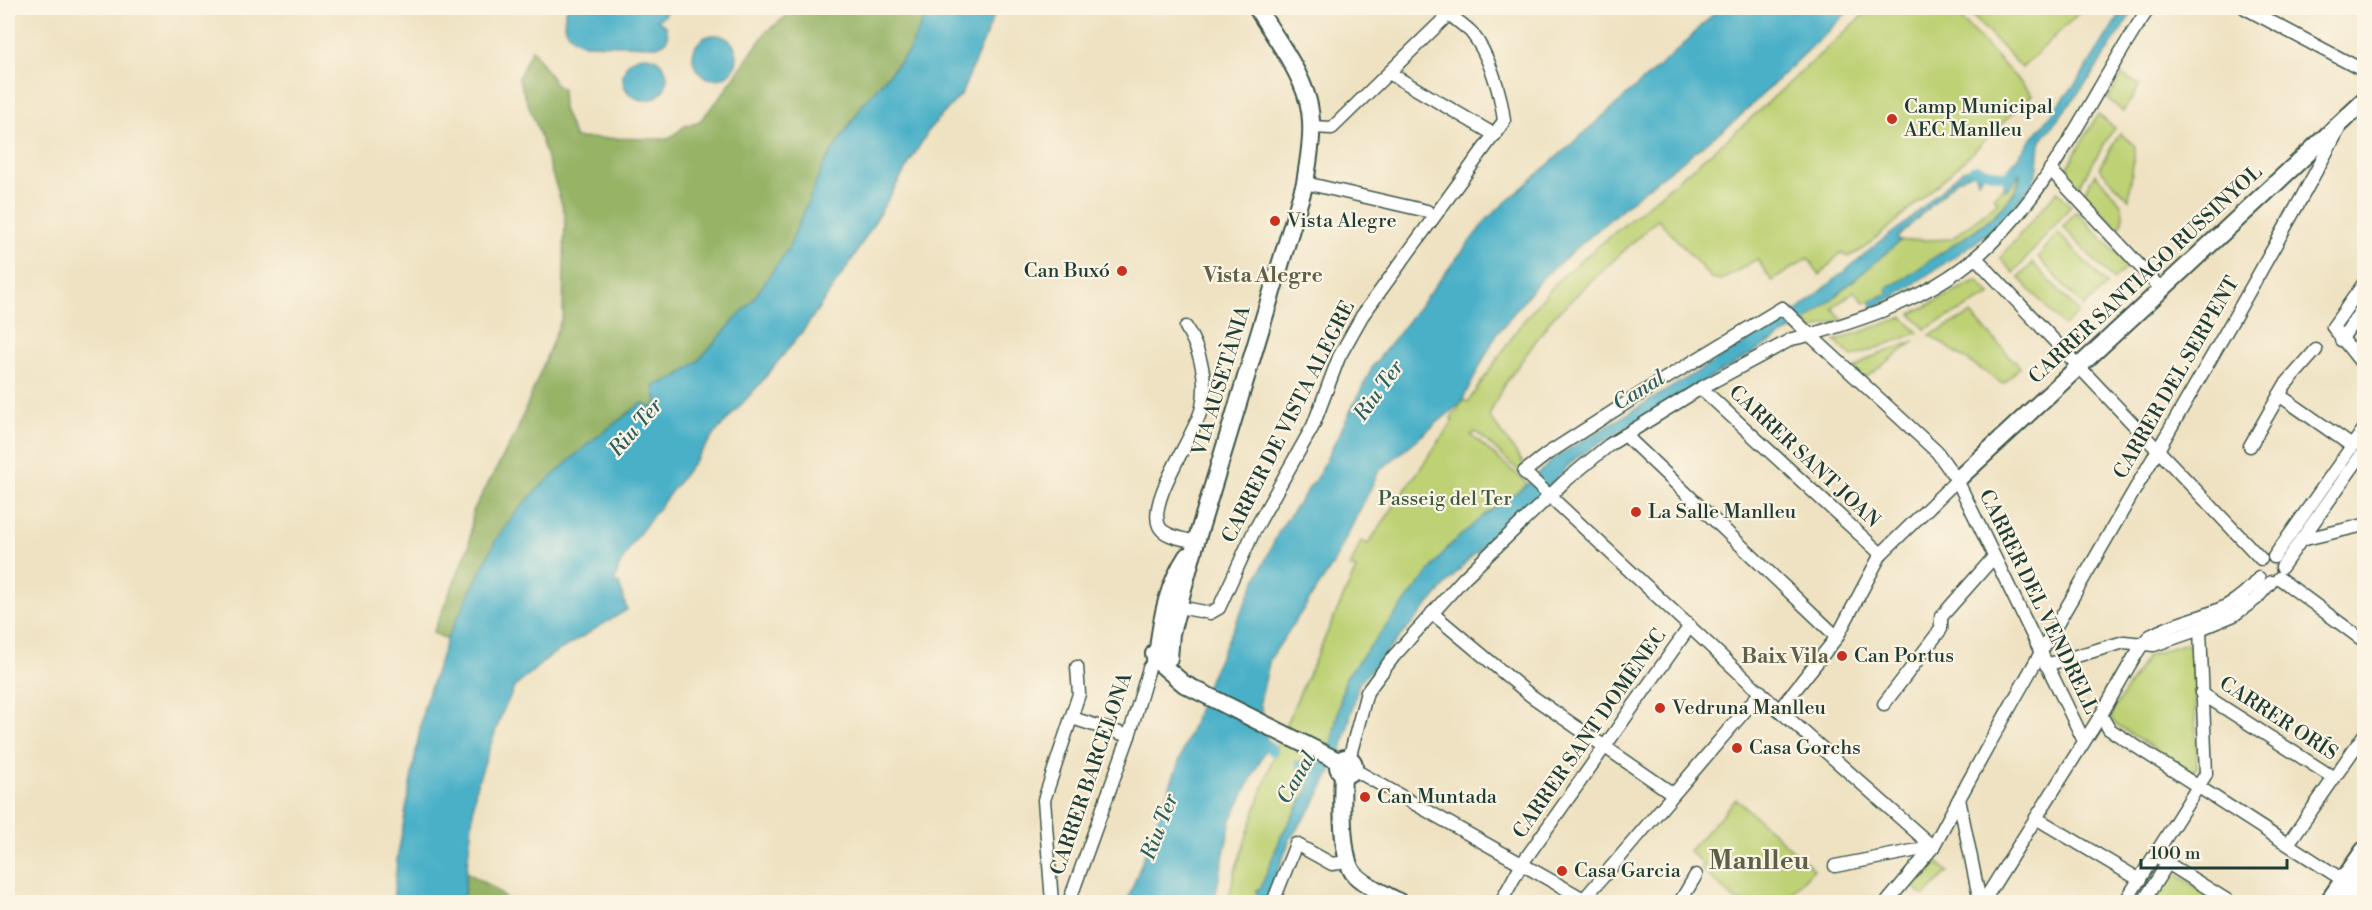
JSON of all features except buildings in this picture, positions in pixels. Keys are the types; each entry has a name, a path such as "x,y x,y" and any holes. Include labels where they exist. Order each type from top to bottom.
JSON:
{"street":[{"name":"VIA AUSETÀNIA","path":"1162,656 1179,608 1195,544 1305,183 1311,127 1308,100 1297,76 1257,8"},
{"path":"1399,903 1361,879 1347,862 1344,765 1367,692 1394,656 1464,578 1546,493 1624,435 1701,388 1792,339 1887,309 1923,293 1976,258 2020,214 2050,169 2119,50 2149,8"},
{"path":"2245,8 2364,71"},
{"name":"CARRER DE VISTA ALEGRE","path":"1179,608 1210,613 1220,608 1254,531 1313,426 1339,357 1362,316 1504,121 1483,49 1470,31 1449,14 1389,73"},
{"path":"1311,127 1332,128 1389,73 1495,135"},
{"name":"CARRER SANTIAGO RUSSINYOL","path":"1957,480 2364,101"},
{"name":"CARRER DEL SERPENT","path":"1887,903 1933,847 2043,659 2157,449 2265,266 2344,120"},
{"path":"2050,169 2162,290"},
{"path":"1305,183 1427,211"},
{"path":"1976,258 2271,570 2364,641"},
{"path":"2364,283 2333,327 2341,340 2364,366"},
{"path":"2341,340 2364,306"},
{"path":"1810,335 1782,308 1547,453 1524,472 1779,710 1933,847"},
{"path":"1186,327 1204,369 1202,407 1163,490 1157,516 1158,525 1166,534 1195,544"},
{"name":"CARRER DEL VENDRELL","path":"1810,335 1937,452 1957,480 2084,741"},
{"path":"2250,446 2278,395 2316,350"},
{"name":"CARRER SANT JOAN","path":"1701,388 1881,554"},
{"path":"2278,395 2352,446"},
{"path":"2043,659 2124,642 2145,642 2154,645 2234,615 2256,599 2271,570 2364,429"},
{"path":"1624,435 1838,637"},
{"path":"1982,903 2148,637 2224,609 2249,590 2301,540 2364,451"},
{"path":"1779,710 1838,637 1881,554 1957,480"},
{"path":"2301,540 2364,525"},
{"name":"VIA AUSETÀNIA","path":"1162,656 1161,619 1174,580 1195,544"},
{"path":"1884,704 1941,629 1941,616 1993,558"},
{"path":"1432,613 1530,695 1673,794"},
{"name":"CARRER SANT DOMÈNEC","path":"1501,903 1521,865 1602,747 1690,626"},
{"path":"2168,863 2142,903 2128,899 2206,774 2200,629"},
{"path":"1162,656 1184,684 1197,688 1344,765 1586,901 1673,794 1761,692"},
{"name":"CARRER BARCELONA","path":"1069,903 1129,736 1149,668 1162,656"},
{"path":"1055,903 1052,902 1044,800 1079,694 1077,667"},
{"name":"CARRER ORÍS","path":"2201,693 2334,778"},
{"path":"2101,715 2109,729 2343,880"},
{"path":"1072,718 1129,736"},
{"path":"2084,741 2109,729"},
{"path":"2288,844 2364,735"},
{"path":"1959,799 1982,903"},
{"path":"2036,818 2140,880"},
{"path":"1273,903 1296,844 1332,864 1347,862"},
{"path":"1835,866 1933,847"},
{"path":"2328,903 2364,850"},
{"path":"2156,856 2230,903"},
{"path":"2344,903 2364,873"},
{"path":"1680,903 1696,875"}],"green space":[{"path":"797,8 929,8 909,51 864,103 824,164 788,249 752,302 698,361 676,377 655,386 657,402 653,408 642,403 589,443 517,511 496,540 447,639 433,633 469,546 473,511 516,433 563,315 565,214 537,127 518,78 532,49 556,85 562,89 563,109 575,138 669,139 685,126 698,123 719,99 766,32"},
{"name":"Passeig del Ter","path":"1871,8 1895,8 1892,12 1897,8 1951,8 2032,95 1953,171 1891,226 1860,251 1847,257 1841,252 1820,275 1808,258 1772,281 1757,259 1722,280 1711,278 1658,219 1553,317 1502,388 1489,416 1524,464 1519,471 1476,432 1471,435 1528,484 1483,516 1407,601 1344,683 1330,749 1285,726 1356,569 1350,567 1361,541 1368,544 1453,421 1451,418 1464,400 1468,402 1521,324 1560,278 1739,129"},
{"path":"1965,8 2078,8 2081,11 2022,68"},
{"path":"2122,75 2140,85 2123,112 2108,98"},
{"path":"2098,114 2114,128 2079,186 2065,171"},
{"path":"2120,133 2135,146 2129,199 2099,168"},
{"path":"2020,172 2017,186 1998,211 1971,233 1906,278 1889,286 1889,293 1865,303 1854,291 1833,308 1842,319 1812,330 1805,322 1900,241 1951,239 1998,202 1994,197 2003,187 2006,189"},
{"path":"2095,174 2118,199 2123,213 2119,229 2084,192"},
{"path":"2057,191 2071,206 2014,273 2000,258"},
{"path":"2076,211 2128,266 2113,280 2063,227"},
{"path":"2058,233 2107,285 2084,307 2038,257"},
{"path":"2033,263 2079,312 2064,326 2019,278"},
{"path":"1977,280 1991,295 1925,329 1911,314"},
{"path":"1971,314 2020,367 2003,384 1930,335"},
{"path":"1903,317 1918,333 1852,357 1835,341"},
{"path":"1915,341 1865,378 1855,369 1869,358"},
{"path":"2186,643 2193,649 2197,768 2190,772 2114,723 2111,714 2147,656"},
{"path":"1280,737 1325,760 1282,834 1261,887 1257,890 1257,902 1228,902 1235,871"},
{"path":"1736,799 1814,869 1783,902 1738,902 1700,868 1703,864 1689,851"},
{"path":"1934,858 1948,872 1924,896 1909,883"},
{"path":"466,872 495,889 509,902 463,902"},
{"path":"2172,872 2222,902 2153,902"}],"water":[{"path":"567,8 668,8 664,16 657,20 666,26 668,37 664,43 657,46 585,44 574,39 565,26"},
{"name":"Riu Ter","path":"929,8 997,8 961,95 930,128 852,260 805,328 759,385 717,431 633,542 618,569 614,585 619,583 627,610 550,656 515,687 502,713 476,787 463,902 393,902 397,860 424,706 447,639 496,540 517,511 589,443 642,403 654,408 657,402 654,386 677,377 698,361 752,301 788,249 824,164 864,103 909,51"},
{"name":"Riu Ter","path":"1719,8 1852,8 1735,121 1639,194 1541,279 1496,335 1461,403 1379,471 1332,566 1270,659 1260,702 1268,745 1231,820 1214,902 1127,902 1210,678 1280,529 1319,474 1373,366 1488,218 1681,47"},
{"path":"2124,8 2135,8 2090,78 2040,142 2038,167 2033,183 2007,216 1976,242 1894,297 1873,308 1870,301 1889,293 1886,289 1889,286 1906,278 1986,222 2011,197 2018,184 2020,172 2006,190 2003,187 2009,168 2080,78"},
{"path":"715,35 730,42 737,57 730,72 715,79 700,72 693,57 700,42"},
{"path":"645,56 660,63 667,78 660,93 645,100 630,93 623,78 630,63"},
{"path":"1981,166 1985,173 1978,181 1975,172 1957,180 1897,238 1900,241 1805,322 1577,457 1468,560 1359,683 1341,753 1314,804 1290,839 1267,902 1257,902 1257,890 1261,887 1282,834 1309,789 1295,762 1325,760 1330,749 1346,677 1450,545 1483,516 1528,484 1556,457 1796,312 1877,244 1907,222 1963,170"}],"waterway":[{"name":"Canal","path":"1973,170 1977,169 2006,177 2015,168"},
{"path":"1256,740 1268,745 1273,751"}],"place":[{"name":"Camp Municipal AEC Manlleu","path":"1892,119"},
{"name":"Vista Alegre","path":"1275,221"},
{"name":"Can Buxó","path":"1122,271"},
{"name":"La Salle Manlleu","path":"1636,512"},
{"name":"Can Portus","path":"1842,656"},
{"name":"Vedruna Manlleu","path":"1660,708"},
{"name":"Casa Gorchs","path":"1737,748"},
{"name":"Can Muntada","path":"1365,797"},
{"name":"Casa Garcia","path":"1562,871"}],"district":[{"name":"Vista Alegre","path":"1263,276"},
{"name":"Baix Vila","path":"1785,657"},
{"name":"Manlleu","path":"1759,861"}]}
